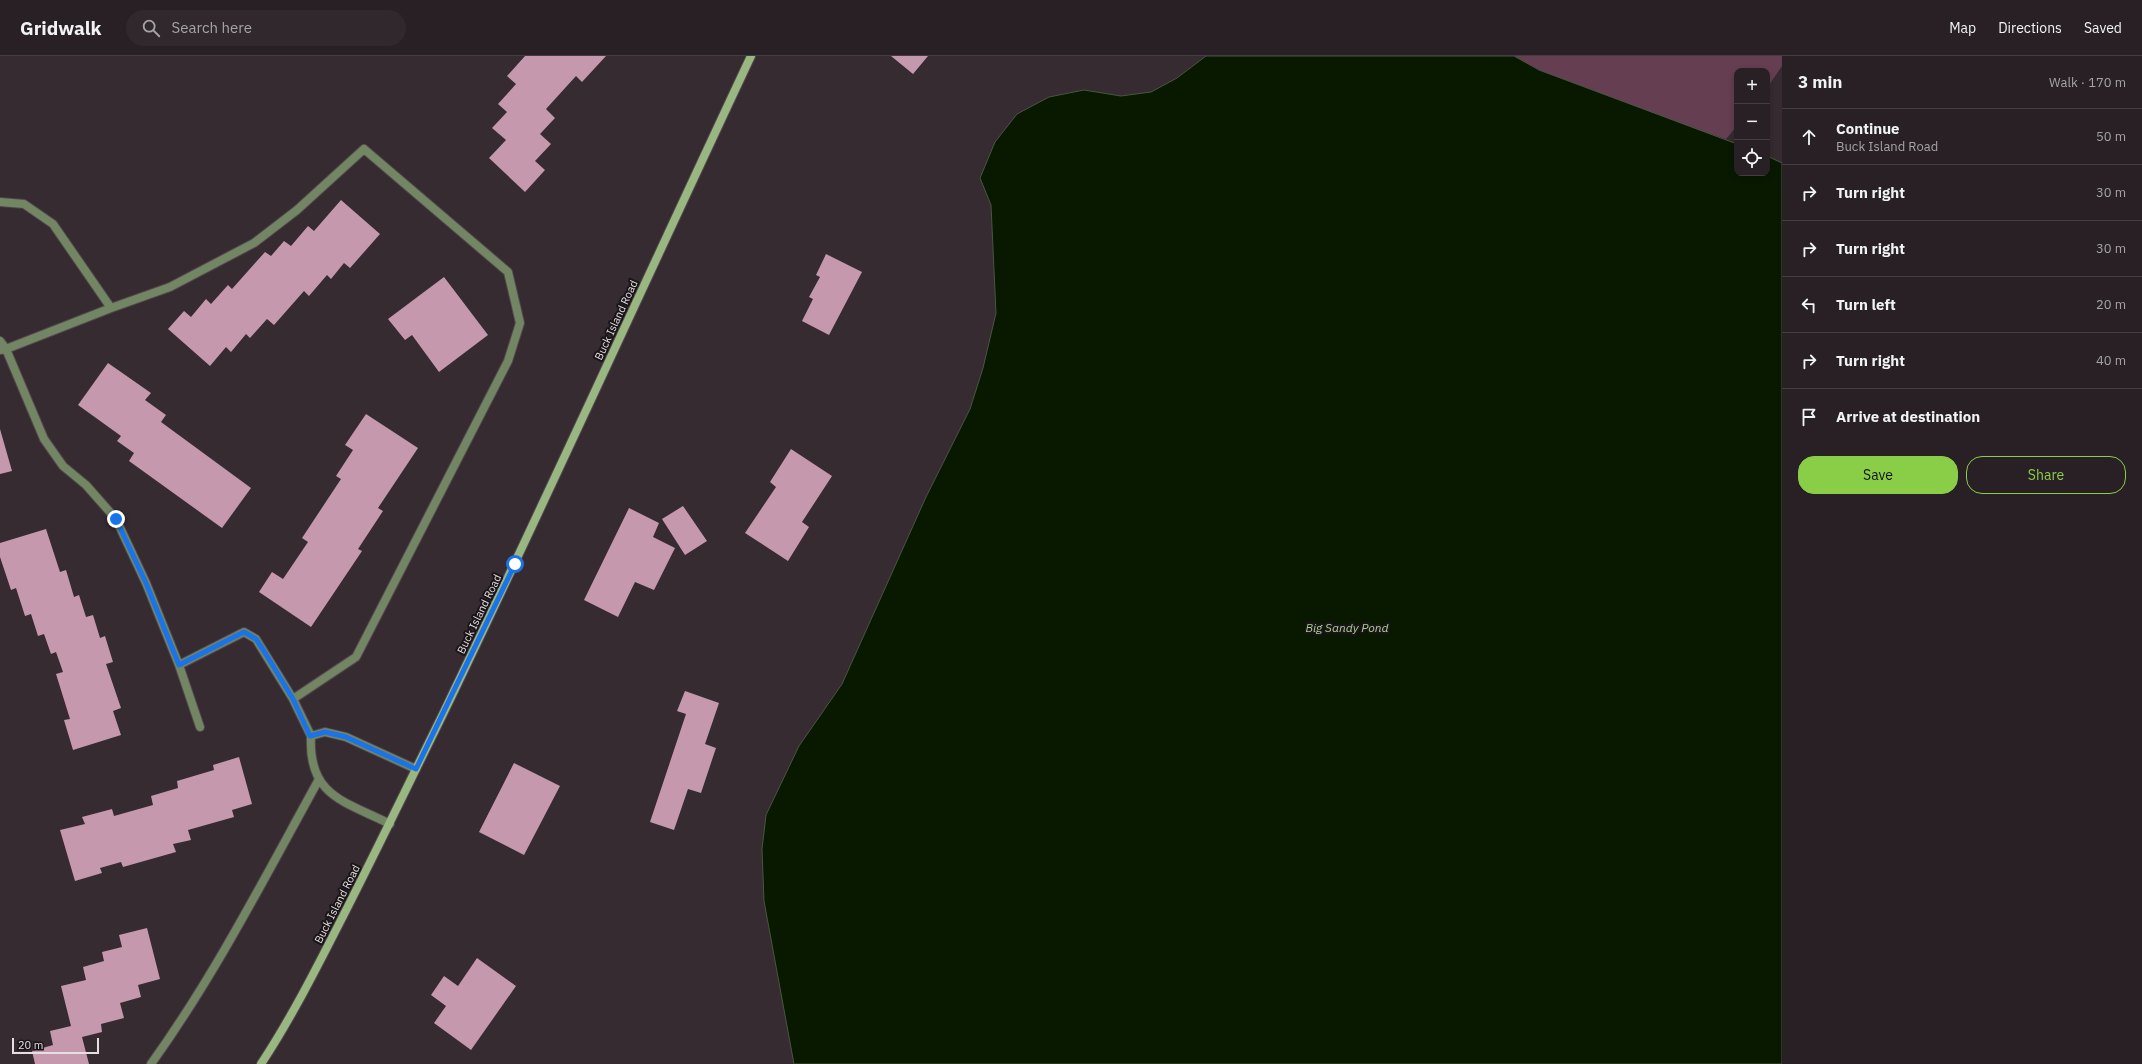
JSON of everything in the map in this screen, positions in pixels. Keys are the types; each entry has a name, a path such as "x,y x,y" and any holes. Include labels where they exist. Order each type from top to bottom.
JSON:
{"main road":[{"name":"Buck Island Road","path":"261,1064 294,1012 390,824 515,564 599,381 632,316 657,256 751,56"}],"lane":[{"path":"3,350 170,287 254,243 297,210 364,149 508,272 520,323 508,361 356,657 293,699"},
{"path":"0,202 24,204 53,224 111,308"},
{"path":"0,341 44,439 63,466 86,485 116,519 146,583 179,665 200,727"},
{"path":"179,665 244,632 256,639 293,699 310,736 311,760 318,781 331,795 390,824"},
{"path":"310,736 325,732 346,737 416,769"},
{"path":"151,1064 182,1021 228,945 318,781"}],"shaded area":[{"path":"1514,56 1782,56 1782,66 1770,84 1770,68 1734,68 1734,130 1726,139 1591,93"}],"water":[{"name":"Big Sandy Pond","path":"1206,56 1514,56 1539,70 1734,143 1734,176 1770,176 1770,157 1782,163 1782,1064 794,1064 764,901 762,849 766,815 799,746 842,684 926,497 970,409 983,368 996,313 991,205 980,178 995,142 1017,114 1049,97 1084,90 1121,96 1151,92 1177,78"}],"building":[{"path":"525,56 606,56 582,82 576,76 546,109 555,118 540,134 551,144 535,161 545,170 525,192 489,158 506,140 492,128 507,112 498,104 516,84 507,76"},
{"path":"891,56 928,56 913,74"},
{"path":"341,200 380,234 350,268 344,263 331,279 327,275 309,296 304,291 274,325 267,319 250,338 246,334 231,352 226,347 210,366 168,329 184,311 191,317 206,299 211,304 228,285 232,289 265,252 271,256 284,241 291,246 308,226 314,231"},
{"path":"826,254 862,272 829,335 802,321 813,299 809,297 820,277 816,275"},
{"path":"444,277 488,335 439,372 412,335 405,340 388,319"},
{"path":"108,363 151,393 145,400 166,415 161,422 251,488 222,528 129,461 134,453 117,441 121,436 78,405"},
{"path":"366,414 418,448 378,508 383,511 358,549 362,551 311,627 259,592 272,572 283,579 308,542 302,538 341,479 336,476 353,450 345,445"},
{"path":"0,429 12,471 0,474"},
{"path":"791,449 832,476 802,522 809,527 788,561 745,533 776,487 770,482"},
{"path":"683,506 707,541 685,555 662,519"},
{"path":"629,508 659,523 653,537 675,548 654,590 635,582 618,617 584,600"},
{"path":"46,529 60,572 66,570 74,597 79,595 86,617 93,615 100,638 105,636 113,662 106,664 121,708 113,711 121,735 73,750 64,720 70,719 56,674 63,672 56,652 51,654 44,634 38,636 31,614 25,616 16,588 11,590 0,557 0,543"},
{"path":"685,691 719,703 705,744 716,748 701,793 688,789 674,830 650,822 686,714 677,711"},
{"path":"239,757 252,804 232,810 234,817 188,830 191,840 173,844 176,852 123,867 121,862 100,868 102,873 75,881 60,830 85,824 82,817 112,809 114,816 153,805 151,796 178,788 177,781 214,770 213,765"},
{"path":"514,763 560,786 524,855 479,832"},
{"path":"147,928 160,979 138,985 141,997 120,1003 124,1018 101,1024 102,1032 82,1037 89,1064 35,1064 32,1051 53,1045 50,1031 71,1026 61,986 86,980 83,967 104,961 102,952 122,947 119,935"},
{"path":"477,958 516,986 471,1050 434,1023 446,1006 431,995 444,976 458,986"}],"route":[{"path":"116,519 146,583 179,665 244,632 256,639 264,651 293,699 310,736 325,732 346,737 370,746 416,769 515,564"}]}
